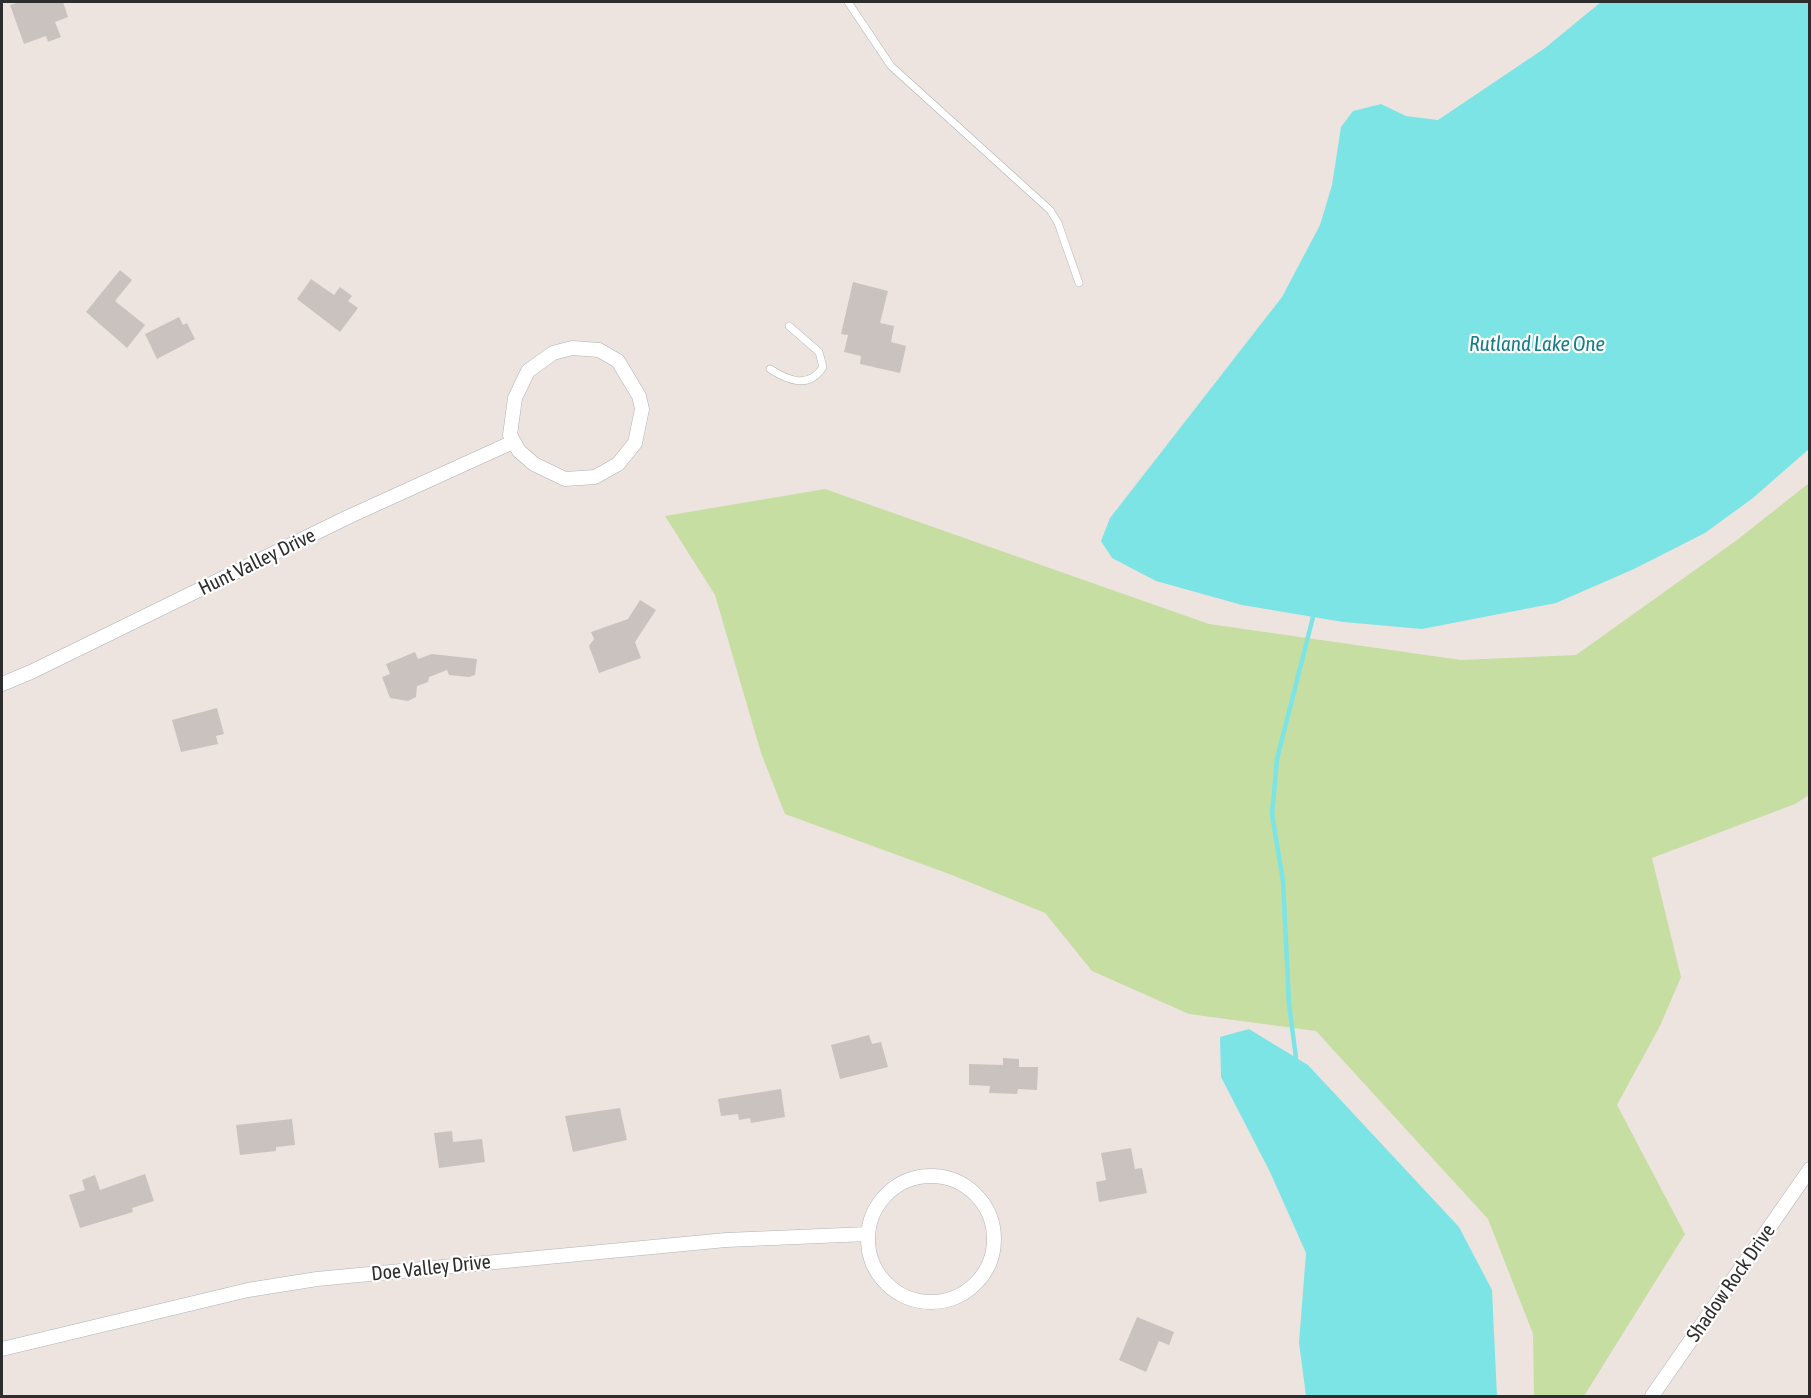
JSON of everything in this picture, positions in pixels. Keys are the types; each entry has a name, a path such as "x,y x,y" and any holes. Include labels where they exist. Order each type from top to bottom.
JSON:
{"street":[{"path":"572,348 598,350 618,361 639,396 642,409 635,443 618,464 595,477 565,480 534,464 513,442 510,435 515,398 521,382 528,371 553,353 572,348"},
{"name":"Hunt Valley Drive","path":"2,684 348,517 513,442"},
{"name":"Shadow Rock Drive","path":"1652,1396 1809,1169"},
{"path":"936,1176 956,1181 974,1192 987,1209 994,1229 994,1249 988,1268 976,1285 958,1297 934,1303 913,1300 894,1291 879,1275 870,1256 868,1234 872,1217 881,1201 896,1186 915,1178 936,1176"},
{"name":"Doe Valley Drive","path":"2,1349 248,1290 317,1279 726,1240 868,1234"}],"lane":[{"path":"848,2 891,66 1050,210 1058,223 1079,283"},
{"path":"770,369 784,378 798,382 808,381 818,375 823,367 819,352 789,326"}],"green space":[{"path":"1809,483 1809,795 1795,804 1652,858 1681,977 1660,1026 1617,1105 1685,1234 1584,1396 1534,1396 1533,1334 1488,1219 1316,1031 1189,1014 1092,971 1045,913 952,875 785,814 761,753 715,595 665,516 825,489 1209,624 1461,660 1576,655 1737,540"}],"water":[{"name":"Rutland Lake One","path":"1601,2 1809,2 1809,449 1753,498 1705,533 1634,569 1556,603 1422,629 1343,622 1242,605 1156,581 1112,558 1101,541 1110,518 1282,297 1320,225 1332,185 1341,127 1353,111 1381,104 1406,116 1438,120 1545,48"},
{"path":"1249,1029 1308,1065 1459,1227 1492,1290 1497,1396 1306,1396 1299,1343 1306,1253 1270,1172 1221,1077 1220,1037"}],"building":[{"path":"20,2 63,2 68,17 55,22 61,37 48,42 46,36 24,44 10,5"},
{"path":"120,270 132,280 115,301 145,325 127,348 86,312"},
{"path":"311,279 334,295 340,287 352,296 348,301 358,308 340,332 297,299"},
{"path":"853,282 888,291 880,323 894,326 891,342 906,346 900,373 860,364 861,356 844,352 848,335 841,334"},
{"path":"179,317 183,325 187,323 195,339 157,359 145,334"},
{"path":"640,600 656,610 635,642 641,658 599,673 589,646 594,639 591,632 628,619"},
{"path":"415,652 418,659 432,654 477,659 475,675 469,677 449,675 447,670 429,677 428,682 417,686 416,697 408,701 390,698 382,677 390,674 386,664"},
{"path":"217,708 224,734 216,736 218,744 181,752 172,720"},
{"path":"869,1035 872,1044 881,1042 888,1067 840,1079 831,1045"},
{"path":"1003,1058 1019,1059 1019,1067 1038,1067 1037,1090 1018,1089 1017,1094 989,1093 990,1086 969,1085 969,1064 1003,1065"},
{"path":"781,1089 785,1117 751,1123 750,1118 739,1120 738,1114 721,1116 718,1099"},
{"path":"620,1108 627,1140 573,1152 565,1116"},
{"path":"292,1119 295,1145 276,1147 276,1151 240,1155 236,1125"},
{"path":"452,1131 453,1142 482,1139 485,1162 439,1168 434,1133"},
{"path":"1131,1148 1135,1169 1142,1168 1147,1193 1099,1202 1096,1182 1106,1180 1101,1153"},
{"path":"145,1174 154,1201 132,1208 133,1212 80,1228 69,1195 85,1190 82,1180 95,1175 100,1190"},
{"path":"1137,1317 1174,1332 1169,1345 1159,1341 1146,1372 1119,1360"}],"waterway":[{"path":"1296,1058 1289,1004 1283,881 1272,814 1277,759 1313,617"}]}
